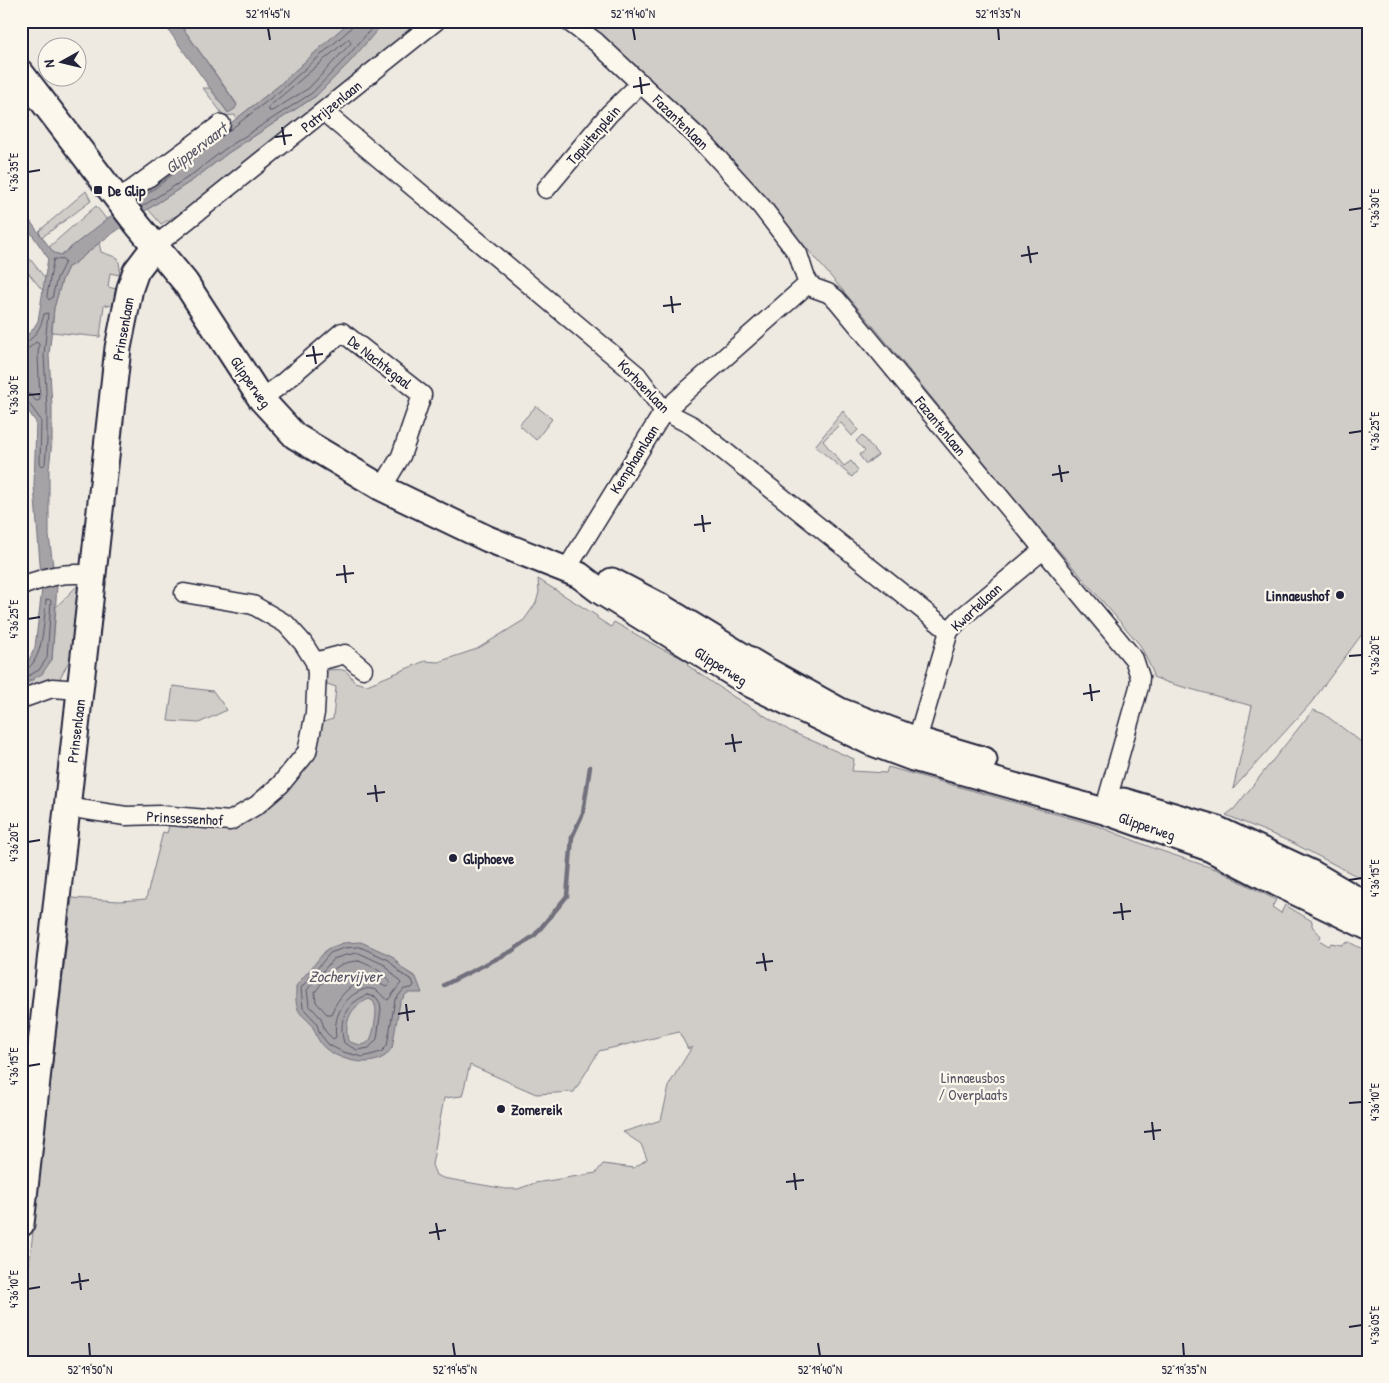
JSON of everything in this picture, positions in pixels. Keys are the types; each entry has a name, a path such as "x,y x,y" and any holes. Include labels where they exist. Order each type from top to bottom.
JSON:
{"street":[{"name":"Patrijzenlaan","path":"155,246 436,21"},
{"path":"568,21 596,42 641,83"},
{"name":"Glipperweg","path":"21,72 118,200 184,282 261,399 295,436 382,488 488,539 572,573 752,685 915,749 1106,803 1214,828 1312,874 1368,906"},
{"name":"Tapuitenplein","path":"546,189 609,114 641,83"},
{"name":"Fazantenlaan","path":"641,83 702,140 761,206 798,254 809,283 814,288 828,293 836,299 1134,659 1140,677 1139,688 1106,803"},
{"name":"Korhoenlaan","path":"324,112 637,375 664,411 693,426 949,631"},
{"path":"118,200 221,124"},
{"name":"Prinsenlaan","path":"21,1224 118,348 123,317 136,271 155,246"},
{"name":"Kemphaanlaan","path":"572,573 664,411 809,283"},
{"name":"De Nachtegaal","path":"261,399 342,332 422,395 401,456 382,488"},
{"name":"Kwartellaan","path":"915,749 949,631 961,618 1044,549"},
{"path":"28,583 60,574 73,573 93,576"},
{"path":"184,593 253,605 286,624 303,643 315,662 346,654 363,669"},
{"name":"Prinsessenhof","path":"66,806 126,816 160,815 230,821 237,817 257,804 280,785 307,752 315,713 317,673 315,662"},
{"path":"21,699 52,688 81,690"},
{"name":"Glipperweg","path":"1106,803 1209,848 1368,928"}],"green space":[{"path":"178,21 350,21 277,87 236,119 235,115 224,116 203,88 210,88 228,113 237,104"},
{"path":"385,21 423,21 203,201 161,224 148,209 193,180 228,153 316,96"},
{"path":"578,21 1368,21 1368,626 1311,703 1233,789 1252,706 1153,677 1152,670 1140,645 1012,496 874,327 732,161 658,87"},
{"path":"86,191 91,201 41,238 39,231"},
{"path":"96,206 107,220 61,255 54,253 49,247"},
{"path":"99,243 101,252 118,258 120,268 119,275 110,273 108,287 116,289 114,306 104,305 100,337 52,332 54,308 68,267"},
{"path":"30,259 45,278 43,291 22,265"},
{"path":"536,406 552,419 536,440 519,425"},
{"path":"843,411 858,430 852,436 841,423 823,441 844,466 851,461 858,470 852,477 815,446"},
{"path":"862,435 878,455 866,464 859,455 865,451 856,441"},
{"name":"Linnaeusbos / Overplaats","path":"538,579 611,627 614,622 662,649 690,661 687,665 734,697 790,731 854,759 852,771 886,773 888,767 1095,825 1153,848 1218,870 1276,900 1272,907 1281,913 1285,905 1312,921 1312,926 1321,936 1319,940 1329,946 1331,943 1341,945 1349,942 1368,952 1368,1362 21,1362 21,1266 29,1266 72,898 120,901 146,899 163,832 167,833 170,822 258,810 320,723 333,719 336,687 327,684 325,670 346,671 354,682 367,685 425,661 438,662 477,649 524,620 536,603 539,592","holes":["679,1032 688,1049 692,1047 670,1083 661,1120 623,1132 641,1144 647,1159 634,1168 603,1164 596,1173 535,1183 518,1189 506,1189 443,1178 436,1175 432,1165 444,1098 462,1096 470,1065 536,1094 574,1092 599,1051"]},
{"path":"78,585 70,659 60,678 21,692 21,685 32,681 52,660 56,607"},
{"path":"173,686 213,691 227,710 199,723 168,721"},
{"path":"1313,710 1324,714 1368,747 1368,882 1291,842 1226,815 1234,809"}],"water":[{"path":"162,21 178,21 237,105 235,109 228,113"},
{"path":"350,21 385,21 350,62 316,96 228,153 193,180 99,243 68,267 54,308 49,355 52,441 49,469 49,536 57,585 52,659 42,674 21,685 21,667 28,662 35,647 42,589 34,486 36,422 21,401 21,341 38,321 48,258 21,218 21,209 54,253 61,255 277,87"},
{"name":"Zochervijver","path":"361,942 392,956 403,969 416,977 422,993 407,993 400,1002 392,1048 385,1056 371,1062 347,1059 326,1049 320,1043 309,1021 300,1013 297,1007 296,986 327,949 343,943","holes":["369,999 373,1001 376,1013 369,1042 361,1045 348,1041 347,1027 353,1011 362,1002"]}],"waterway":[{"path":"444,985 512,951 535,935 567,896 572,837 583,813 590,767"}],"place":[{"name":"De Glip","path":"98,190"},
{"name":"Linnaeushof","path":"1340,595"},
{"name":"Gliphoeve","path":"453,858"},
{"name":"Zomereik","path":"501,1109"}],"water label":[{"name":"Glippervaart","path":"196,148"}]}
